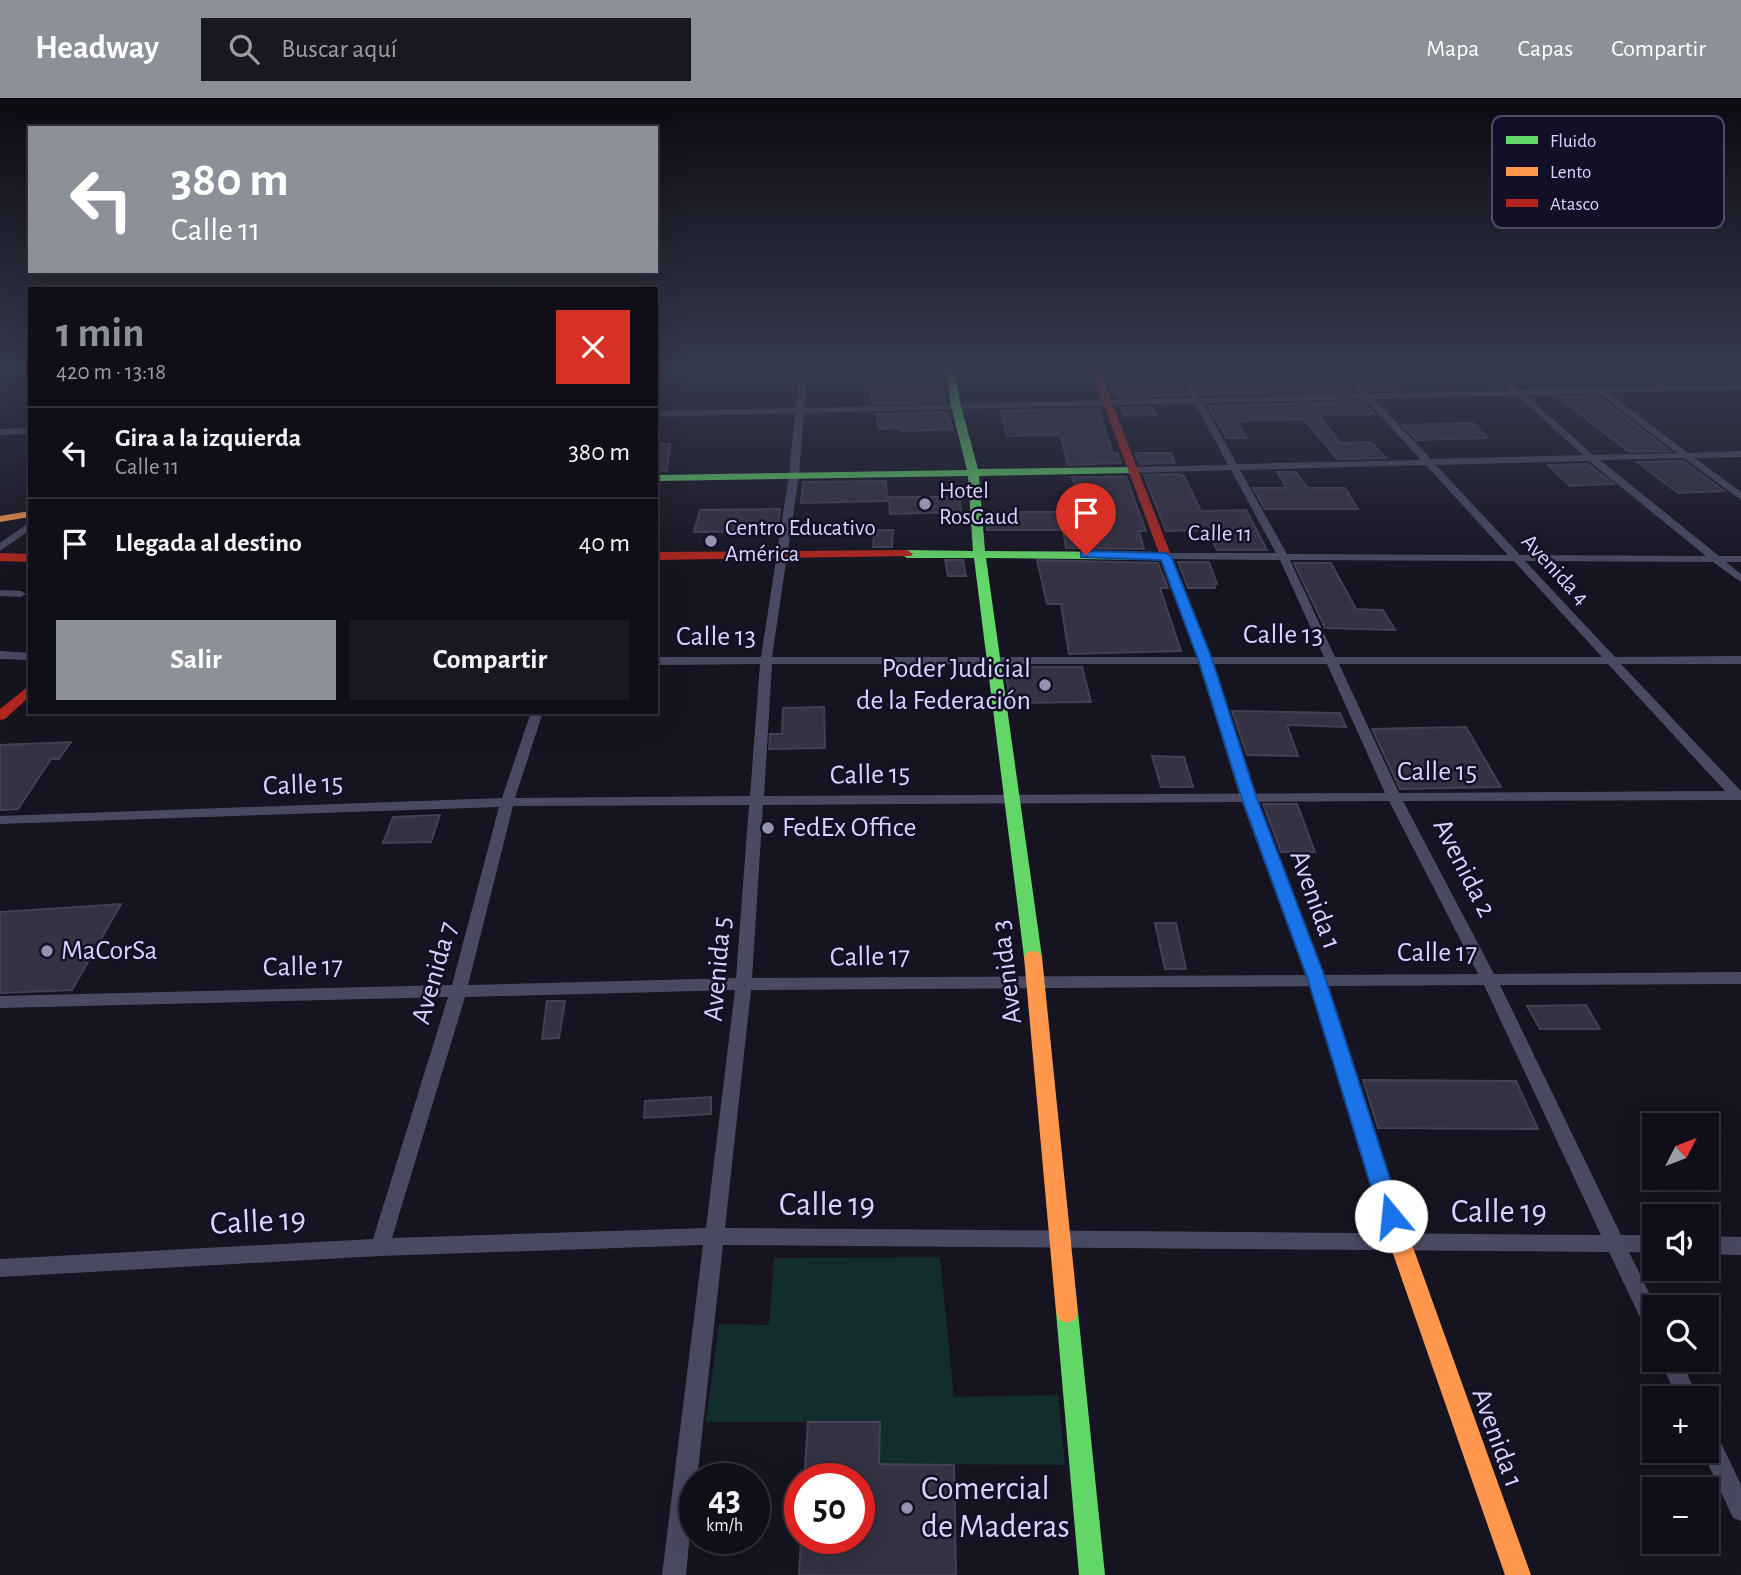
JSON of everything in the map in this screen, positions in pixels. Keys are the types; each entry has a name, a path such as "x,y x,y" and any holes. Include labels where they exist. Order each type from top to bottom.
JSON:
{"main road":[{"name":"Avenida 3","path":"964,436 973,472 979,553 1036,981 1092,1575"},
{"name":"Avenida 1","path":"1120,436 1205,659 1248,796 1317,980 1399,1242 1518,1575"},
{"path":"658,478 1132,470"},
{"path":"0,519 28,514"},
{"name":"Calle 11","path":"658,556 979,553 1166,556"},
{"path":"0,557 28,558"},
{"path":"0,697 28,673"},
{"path":"0,716 28,691"}],"street":[{"name":"Avenida 5","path":"674,1575 744,985 766,661 798,436"},
{"name":"Avenida 2","path":"1219,436 1284,558 1394,797 1489,979 1642,1300"},
{"name":"Avenida 4","path":"1404,436 1739,797"},
{"path":"1566,436 1741,579"},
{"path":"1658,436 1741,497"},
{"path":"1132,470 1741,454"},
{"path":"0,548 28,527"},
{"name":"Calle 11","path":"1166,556 1741,559"},
{"path":"0,593 21,594"},
{"path":"0,655 28,657"},
{"name":"Calle 13","path":"658,661 1741,660"},
{"name":"Avenida 7","path":"380,1247 459,989 507,802 536,714"},
{"name":"Calle 15","path":"0,820 507,802 1248,796 1739,797"},
{"name":"Calle 17","path":"0,1002 459,989 744,985 1741,978"},
{"name":"Calle 19","path":"0,1268 380,1247 715,1236 1642,1244"},
{"path":"1719,1245 1741,1246"},
{"path":"1719,1463 1741,1510"}],"green space":[{"path":"940,1257 954,1397 1058,1395 1065,1465 879,1464 879,1422 706,1422 719,1324 769,1325 774,1258"}],"building":[{"path":"1060,436 1107,436 1113,453 1118,453 1121,463 1068,465"},
{"path":"1226,436 1247,438 1227,438"},
{"path":"1318,436 1335,436 1340,443 1371,442 1386,458 1337,459"},
{"path":"1413,436 1488,438 1417,440"},
{"path":"1608,436 1650,436 1670,451 1629,452"},
{"path":"658,444 670,444 667,471 658,471"},
{"path":"1135,453 1171,453 1175,463 1140,464"},
{"path":"1683,461 1724,491 1678,493 1637,462"},
{"path":"1588,464 1614,484 1570,486 1548,465"},
{"path":"1277,472 1296,472 1308,488 1345,488 1358,509 1265,509 1253,488 1287,488"},
{"path":"1144,475 1184,476 1201,511 1246,510 1267,550 1217,550 1207,530 1166,531"},
{"path":"1072,477 1126,477 1146,531 1139,531 1144,549 1066,548 1063,530 987,530 986,512 1083,512"},
{"path":"886,481 887,501 801,503 803,482"},
{"name":"Hotel RosGaud","path":"889,497 960,497 961,512 890,514"},
{"path":"780,509 778,531 694,532 700,510"},
{"path":"874,530 893,530 892,547 873,547"},
{"path":"945,560 963,560 966,576 948,576"},
{"path":"1037,560 1158,563 1168,588 1160,588 1181,651 1069,654 1061,604 1047,604"},
{"path":"1178,562 1209,562 1217,584 1214,584 1215,588 1188,588"},
{"path":"1294,563 1331,563 1356,609 1383,610 1395,630 1325,628"},
{"name":"Poder Judicial de la Federación","path":"1005,667 1082,667 1091,702 1010,703"},
{"path":"824,707 825,748 769,749 770,734 782,734 783,708"},
{"path":"1232,711 1340,713 1346,727 1287,725 1298,756 1247,755"},
{"path":"1466,727 1501,787 1400,789 1372,729"},
{"path":"71,742 59,759 51,759 18,809 0,810 0,745"},
{"path":"1152,756 1184,757 1193,787 1161,787"},
{"path":"1263,804 1297,804 1315,852 1281,852"},
{"path":"440,815 431,842 383,843 393,817"},
{"name":"MaCorSa","path":"121,904 72,990 0,993 0,912"},
{"path":"1155,923 1176,923 1186,969 1165,969"},
{"path":"547,1001 565,1001 559,1038 542,1039"},
{"path":"1586,1005 1600,1029 1540,1029 1527,1006"},
{"path":"1363,1080 1516,1081 1538,1129 1378,1128"},
{"path":"711,1097 711,1114 644,1118 645,1101"},
{"name":"Comercial de Maderas","path":"808,1422 880,1422 879,1464 954,1465 956,1575 799,1575 800,1554 875,1554 875,1463 805,1463"}],"traffic: fast":[{"path":"964,436 973,472 979,553 1033,957"},
{"path":"658,478 1132,470"},
{"path":"907,554 1165,556"},
{"path":"1185,607 1205,659 1248,796 1317,980 1394,1225"},
{"path":"1067,1312 1092,1575"}],"traffic: slow":[{"path":"0,519 28,514"},
{"path":"1033,957 1067,1312"},
{"path":"1394,1225 1518,1575"}],"traffic: jam":[{"path":"1120,436 1185,607"},
{"path":"658,556 907,554"},
{"path":"0,557 28,558"},
{"path":"0,716 28,691"}],"place":[{"name":"Hotel RosGaud","path":"925,504"},
{"name":"Centro Educativo América","path":"711,541"},
{"name":"Poder Judicial de la Federación","path":"1045,685"},
{"name":"FedEx Office","path":"768,828"},
{"name":"MaCorSa","path":"47,951"},
{"name":"Comercial de Maderas","path":"907,1508"}],"route":[{"path":"1086,555 1166,556 1205,659 1248,796 1317,980 1391,1216"}]}
